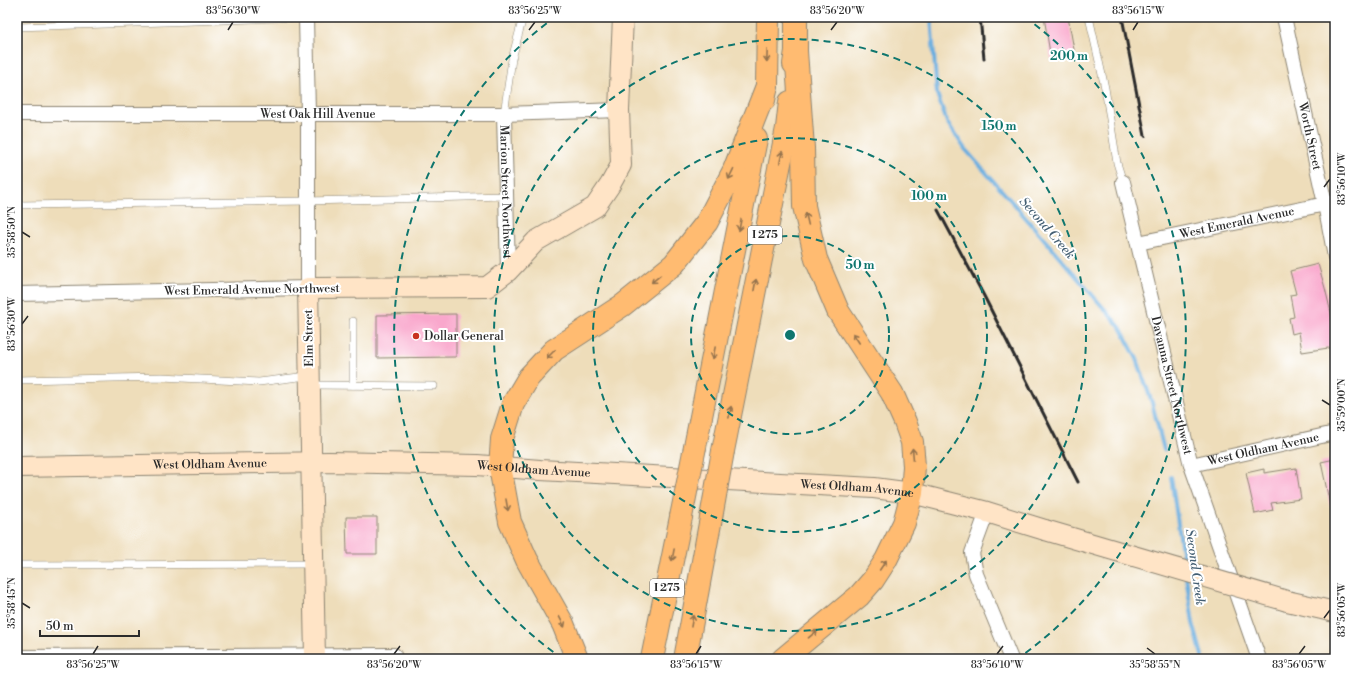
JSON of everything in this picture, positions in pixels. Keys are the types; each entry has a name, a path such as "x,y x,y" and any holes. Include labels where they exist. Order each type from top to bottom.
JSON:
{"highway":[{"name":"I 275","path":"652,659 740,226 766,86 768,17"},
{"name":"I 275","path":"685,659 723,451 787,128 796,51 796,17"},
{"path":"783,659 859,596 873,580 886,560 904,523 912,492 914,466 912,442 892,393 838,311 816,259 804,206 803,148 796,51"},
{"path":"578,659 563,624 527,560 510,522 500,467 502,439 513,404 529,378 554,350 623,305 674,264 707,222 734,170 766,86"}],"street":[{"name":"Elm Street","path":"306,17 308,114 308,288 315,657"},
{"name":"Marion Street Northwest","path":"487,287 508,271 536,241 595,207 621,165 619,110 623,17"},
{"name":"Worth Street","path":"1284,17 1330,203 1335,256"},
{"name":"West Oak Hill Avenue","path":"17,114 504,114 619,110"},
{"name":"Marion Street Northwest","path":"504,114 508,271"},
{"name":"Davanna Street Northwest","path":"1123,182 1191,465 1259,659"},
{"name":"West Emerald Avenue","path":"1138,243 1330,203"},
{"name":"West Emerald Avenue Northwest","path":"17,294 308,288 487,287"},
{"name":"West Oldham Avenue","path":"1191,465 1335,433"},
{"name":"West Oldham Avenue","path":"17,467 312,462 500,467 548,471 874,488 912,492 987,512 1287,601 1335,612"},
{"path":"987,512 972,553 976,574 1011,659"},
{"path":"17,658 394,657"}],"lane":[{"path":"17,27 311,17"},
{"path":"504,114 512,60 524,17"},
{"path":"1089,17 1105,88 1117,163 1123,182"},
{"path":"17,205 308,202 506,196"},
{"path":"353,321 353,385"},
{"path":"17,380 162,377 260,382 310,380 353,385 434,386"},
{"path":"17,565 313,564"}],"building":[{"path":"1044,17 1068,17 1075,55 1051,59"},
{"path":"1318,264 1331,313 1335,347 1302,352 1299,332 1292,334 1289,318 1294,317 1290,295 1296,294 1290,271"},
{"name":"Dollar General","path":"456,314 456,357 377,358 377,315"},
{"path":"1335,459 1335,504 1330,505 1321,462"},
{"path":"1296,468 1301,499 1271,503 1273,510 1255,514 1246,473 1264,469 1264,473"},
{"path":"346,517 377,517 377,554 347,554"}],"waterway":[{"name":"Second Creek","path":"931,17 937,94 947,122 965,149 1120,327 1137,359 1152,403 1164,450"},
{"name":"Second Creek","path":"1171,477 1184,564"},
{"name":"Second Creek","path":"1186,577 1193,623 1203,659"}],"railway":[{"path":"980,17 984,59"},
{"path":"1122,17 1145,136"},
{"path":"938,210 984,296 1078,482"}],"place":[{"name":"Dollar General","path":"416,336"}]}
